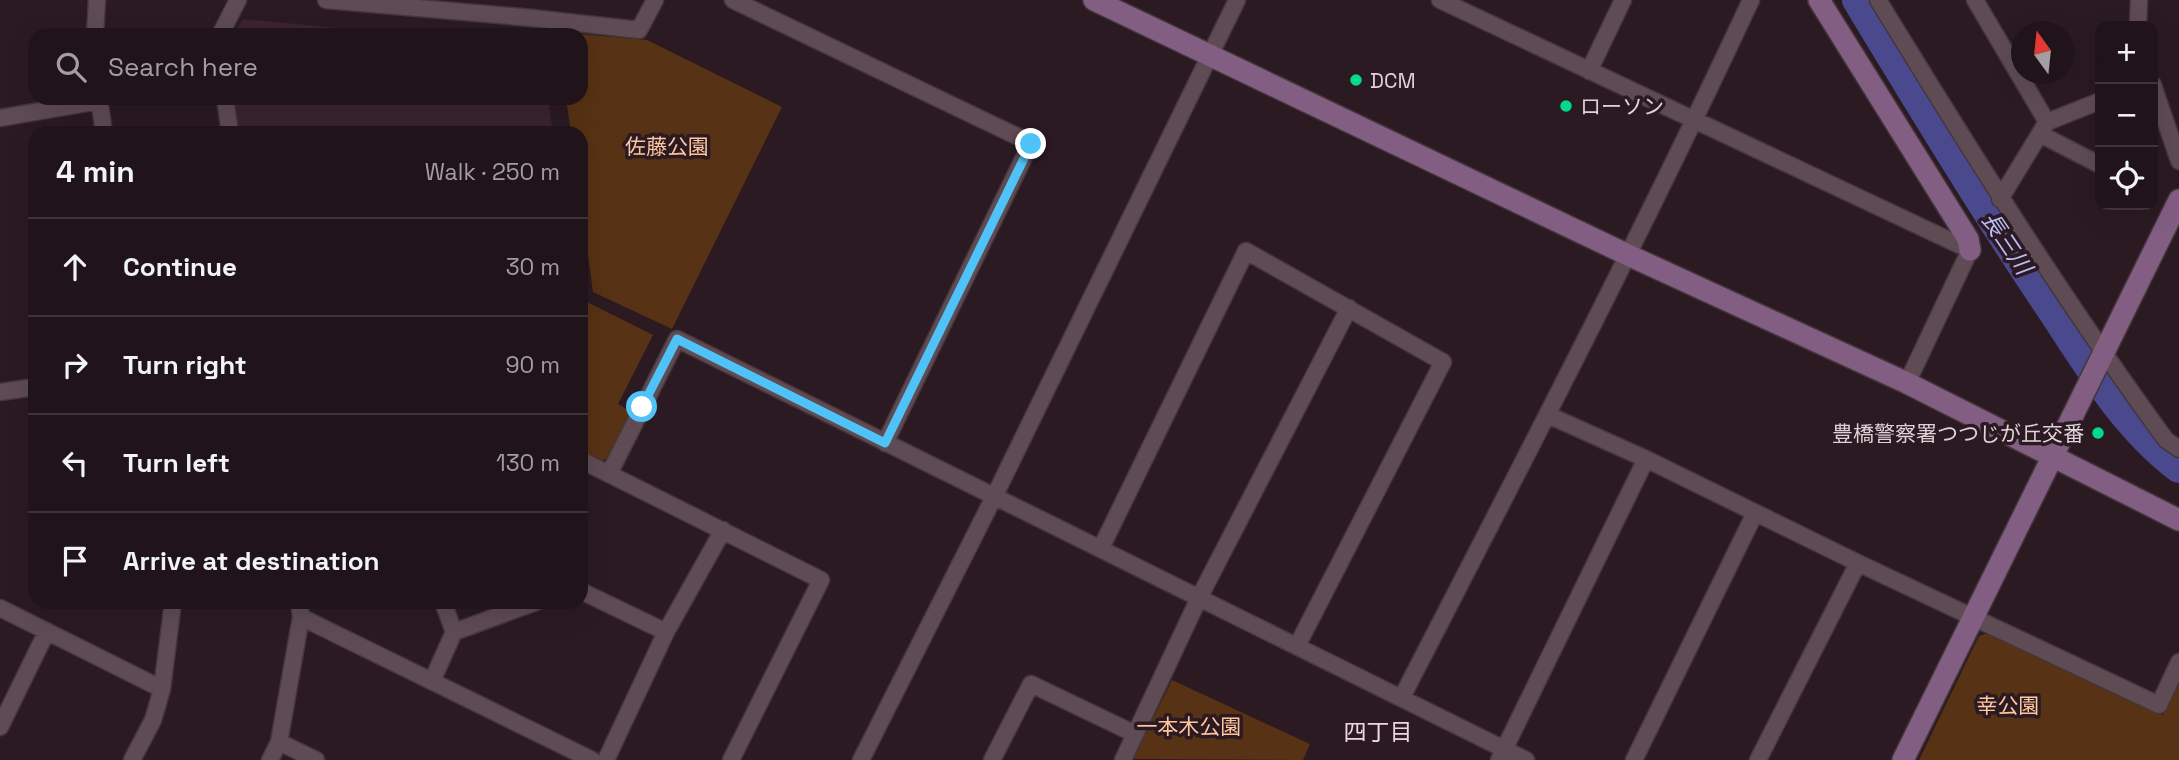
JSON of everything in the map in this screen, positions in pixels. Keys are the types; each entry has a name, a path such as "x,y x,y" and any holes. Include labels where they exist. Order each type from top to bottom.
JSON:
{"street":[{"path":"95,28 97,0"},
{"path":"224,28 238,0"},
{"path":"326,0 373,2 639,30 655,0"},
{"path":"733,0 1031,144 885,443"},
{"path":"1094,0 1628,254 1907,383 2179,520"},
{"path":"861,760 994,498 1237,0"},
{"path":"1440,0 1970,250"},
{"path":"1589,71 1623,0"},
{"path":"1402,697 1548,415 1695,121 1751,0"},
{"path":"1819,0 1968,239 1970,250 1907,383"},
{"path":"1878,0 2000,199 2103,355 2166,440 2179,449"},
{"path":"1975,0 2043,128 2095,162"},
{"path":"2138,21 2139,0"},
{"path":"2158,100 2179,161"},
{"path":"2000,199 2043,128 2095,102"},
{"path":"0,118 68,105"},
{"path":"100,105 103,126"},
{"path":"226,105 229,126"},
{"path":"1903,760 2179,200"},
{"path":"1101,548 1246,251 1443,362 1297,646"},
{"path":"1123,760 1199,598 1349,307"},
{"path":"609,474 677,339 994,498 1402,697 1502,755 1527,760"},
{"path":"0,392 28,388"},
{"path":"1548,415 1646,459 2159,705 2179,662"},
{"path":"1502,755 1646,459"},
{"path":"588,464 821,580 731,760"},
{"path":"1634,760 1755,513"},
{"path":"606,760 666,632 723,530"},
{"path":"1758,760 1858,562"},
{"path":"588,594 666,632"},
{"path":"0,608 162,689"},
{"path":"132,760 153,720 162,689 172,609"},
{"path":"432,681 454,632 446,609"},
{"path":"454,632 517,609"},
{"path":"270,760 279,742 300,610 432,681 593,760"},
{"path":"0,727 47,631"},
{"path":"992,760 1031,684 1135,734"},
{"path":"279,742 316,760"}],"shaded area":[{"path":"243,19 338,28 237,28"},
{"path":"233,105 549,105 552,126 237,126"}],"green space":[{"name":"佐藤公園","path":"588,35 647,40 782,107 672,329 593,292 588,256 588,126 570,126 567,105 588,105"},
{"path":"588,302 653,335 618,404 633,413 609,458 600,461 588,455"},
{"name":"幸公園","path":"1988,633 2163,715 2179,681 2179,760 1919,760 1979,636"},
{"name":"一本木公園","path":"1172,680 1310,744 1303,760 1133,759"}],"waterway":[{"name":"長三川","path":"1857,0 1974,190 2106,391 2140,432 2179,468"}],"place":[{"name":"DCM","path":"1356,80"},
{"name":"ローソン","path":"1566,106"},
{"name":"豊橋警察署つつじが丘交番","path":"2098,433"}],"district":[{"name":"四丁目","path":"1378,732"}],"route":[{"path":"642,407 677,339 885,443 1031,144"}]}
